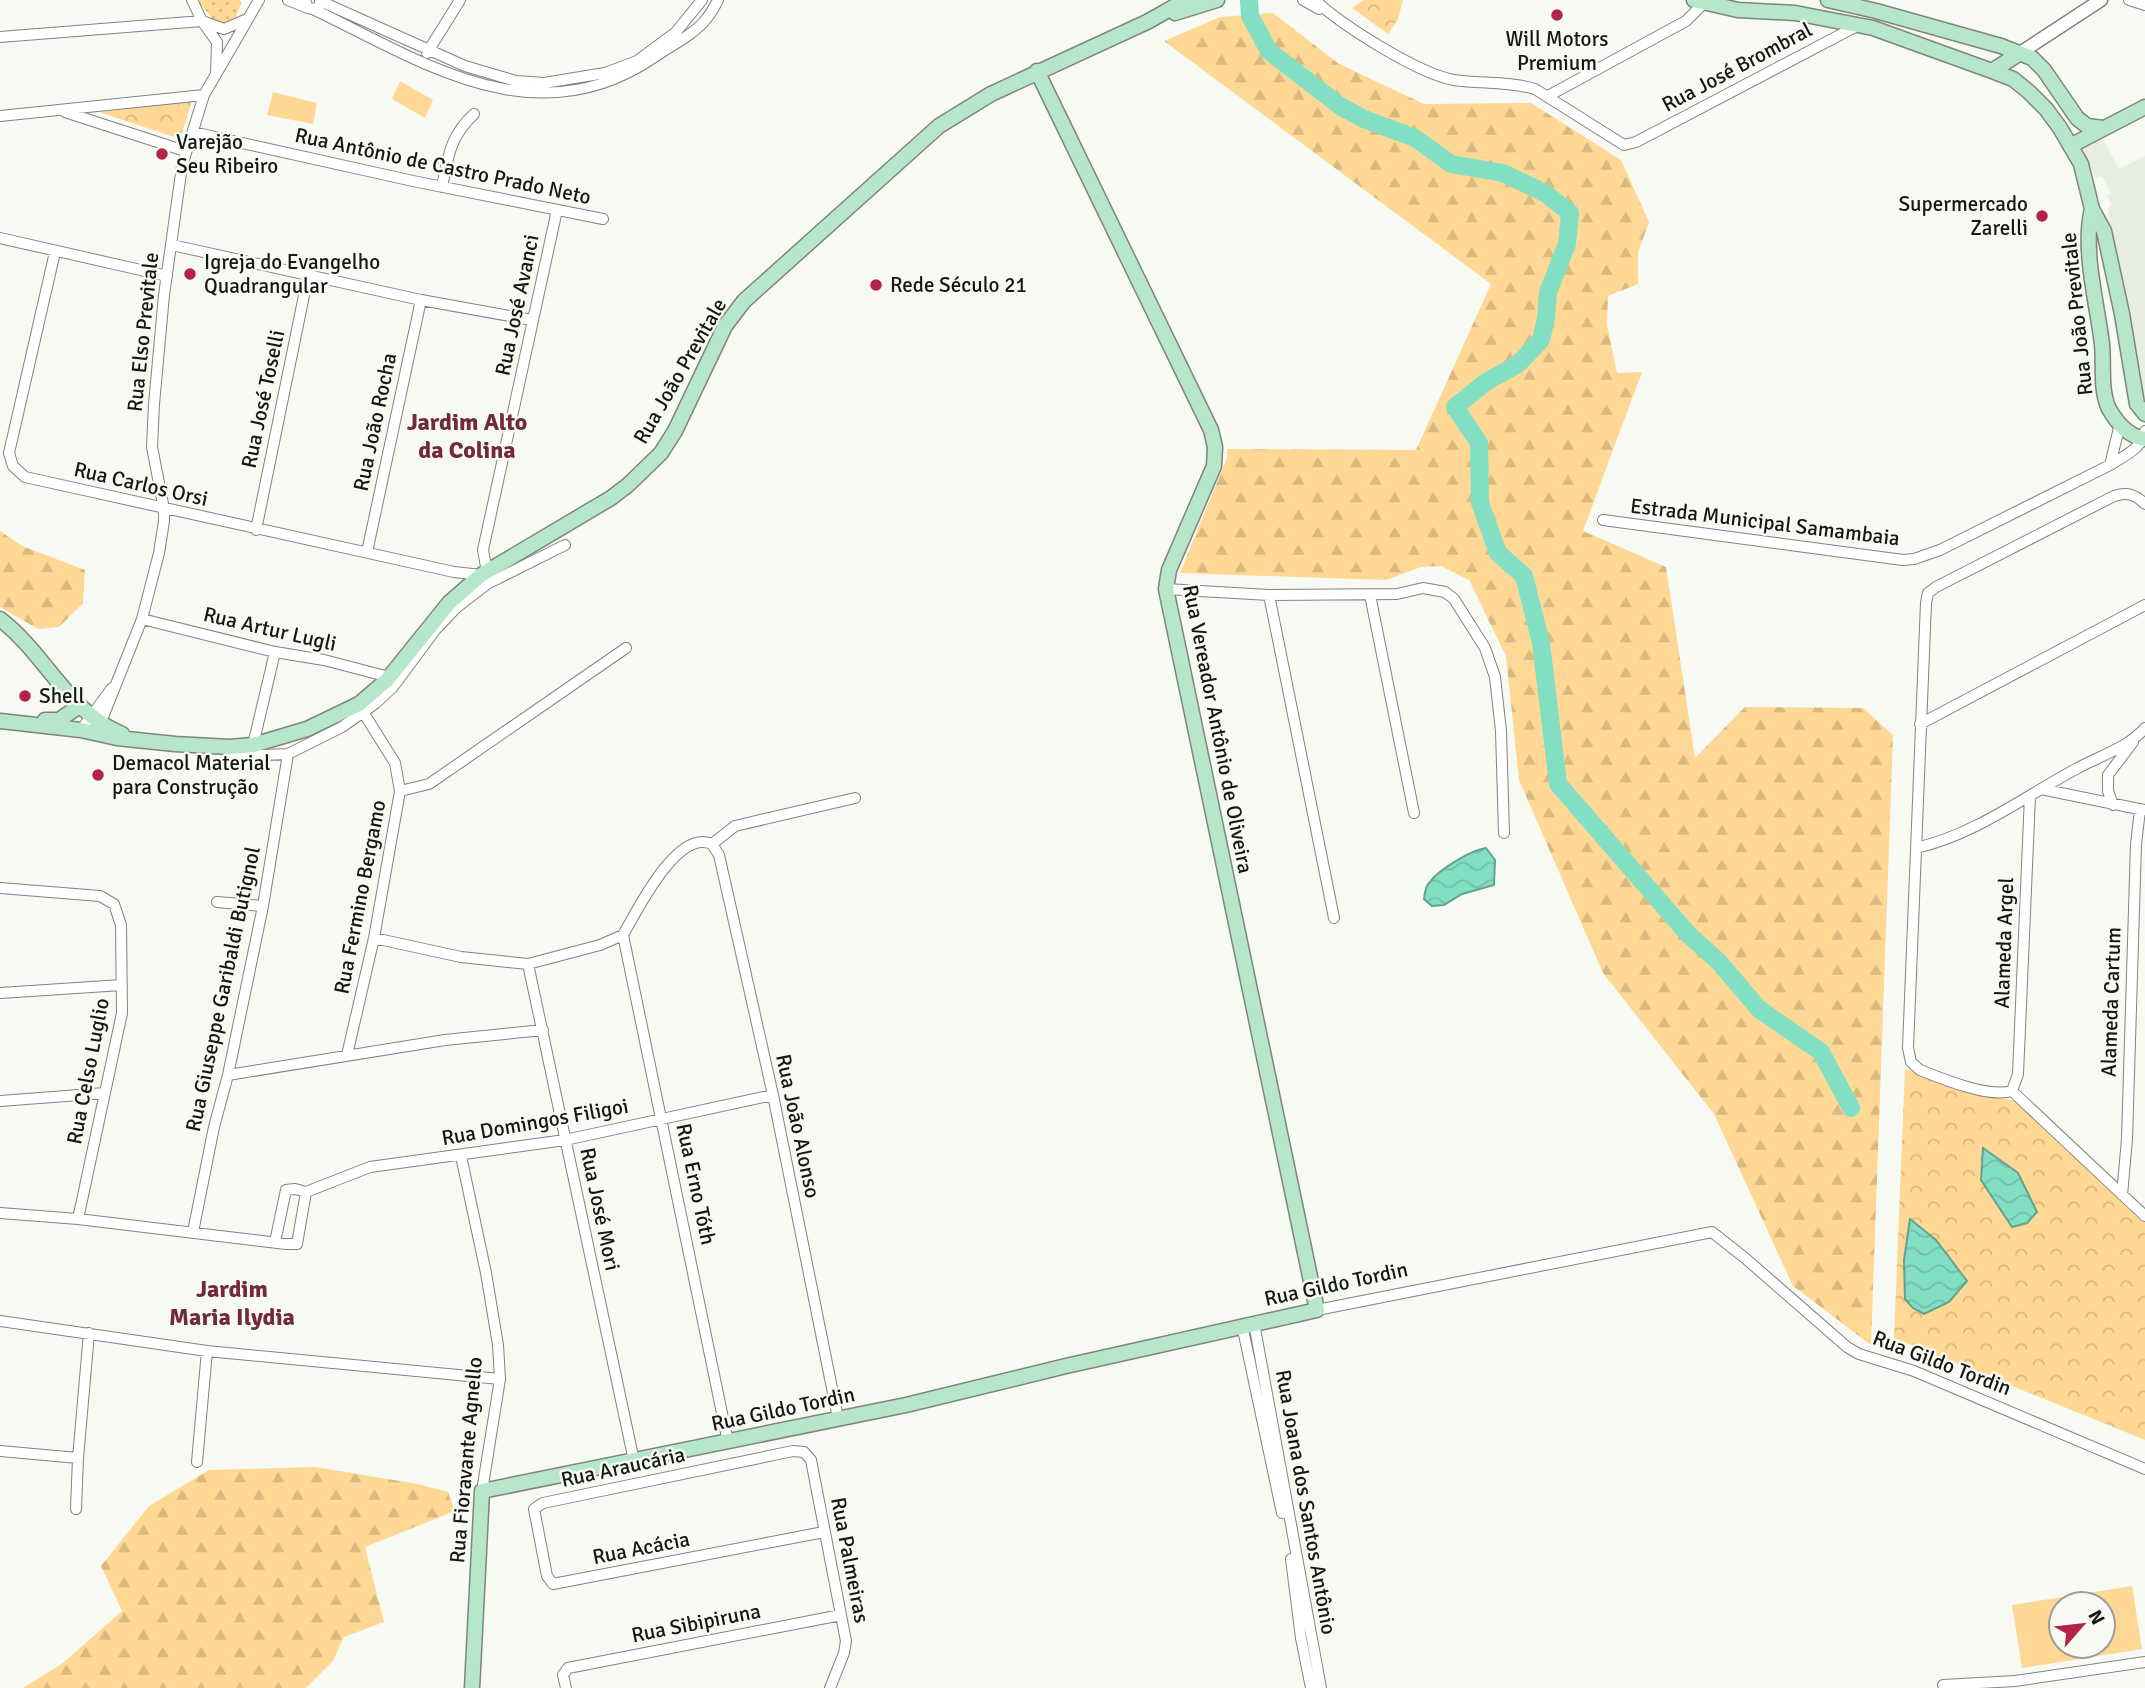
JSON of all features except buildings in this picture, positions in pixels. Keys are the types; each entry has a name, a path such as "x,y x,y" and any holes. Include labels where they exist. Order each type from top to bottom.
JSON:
{"main road":[{"name":"Rua João Previtale","path":"0,721 89,721 132,738 175,744 253,745 307,729 341,715 359,704 389,677 449,603 484,573 566,527 628,485 660,453 675,431 724,326 744,301 939,126 991,94 1147,22 1186,0"},
{"name":"Rua João Previtale","path":"1147,22 1217,0"},
{"path":"1828,0 1877,10 2001,46 2032,58 2044,69 2077,118 2087,126 2103,128"},
{"name":"Rua João Previtale","path":"1699,2 1738,10 1795,13 1873,28 2013,79 2029,92 2046,109 2072,145 2081,164 2092,209 2104,232 2122,314 2137,404 2145,414"},
{"path":"1992,71 2020,53"},
{"name":"Rua Vereador Antônio de Oliveira","path":"1037,71 1213,438 1214,466 1169,570 1166,589 1317,1310"},
{"path":"2072,145 2145,107"},
{"name":"Rua João Previtale","path":"2092,209 2088,223 2090,256 2104,391 2109,408 2120,424"},
{"path":"2120,424 2127,433 2145,436"},
{"path":"0,619 40,657 89,721"},
{"path":"0,714 50,721 66,717 89,721"},
{"name":"Rua Gildo Tordin","path":"482,1491 906,1405 1317,1310"},
{"name":"Rua Fioravante Agnello","path":"472,1688 482,1491"}],"street":[{"path":"0,37 202,21 224,29 249,17 249,0"},
{"name":"Rua Elso Previtale","path":"89,721 119,679 142,619 159,554 164,509 152,447 166,276 185,151 194,132 204,95 259,0"},
{"path":"288,0 317,8 320,0 465,66 516,81 544,83 605,73 637,61 677,32 702,0"},
{"path":"423,63 460,0"},
{"path":"308,6 423,63 491,88 538,94 581,89 608,82 636,70 707,19 718,0"},
{"path":"1303,0 1414,66 1434,75 1454,80 1522,85 1548,96 1686,21 1699,2"},
{"path":"1315,0 1329,14"},
{"path":"2020,53 2101,0"},
{"path":"2129,0 2145,5"},
{"path":"193,1 202,21 217,42 216,73"},
{"name":"Rua José Brombral","path":"1548,96 1624,145 1636,142 1857,26"},
{"path":"0,116 204,95"},
{"path":"61,111 185,151"},
{"path":"442,187 452,143 462,126 474,114"},
{"name":"Rua Antônio de Castro Prado Neto","path":"194,132 442,187 603,219"},
{"name":"Rua José Avanci","path":"484,573 483,550 557,210"},
{"path":"0,238 166,276"},
{"path":"172,245 421,300 532,320"},
{"name":"Rua Carlos Orsi","path":"55,252 9,453 13,466 25,477 454,572 484,573"},
{"name":"Rua José Toselli","path":"256,530 308,276"},
{"name":"Rua João Rocha","path":"368,552 421,300"},
{"path":"2110,464 2120,424"},
{"name":"Estrada Municipal Samambaia","path":"1603,520 1903,560 1914,559 1940,550 2110,464 2136,447 2145,436"},
{"path":"2145,504 2138,497 2129,494 2113,496 1936,586 1928,593 1920,724 1908,1048 1911,1062 1920,1070 1979,1089 2004,1093 2012,1091 2145,1216"},
{"path":"231,756 288,754 342,727 393,687 436,629 456,608 487,584 565,545"},
{"path":"1166,589 1269,595 1396,594 1423,588 1445,592 1454,599 1485,648 1495,677 1501,731 1504,832"},
{"path":"1269,595 1334,918"},
{"path":"1370,595 1414,813"},
{"path":"1920,724 2145,605"},
{"name":"Rua Artur Lugli","path":"142,619 389,677"},
{"path":"400,791 429,784 626,648"},
{"path":"253,745 275,652"},
{"name":"Rua Fermino Bergamo","path":"347,1055 374,938 400,791 395,763 363,712"},
{"path":"2113,805 2108,791 2108,775 2145,728"},
{"path":"1916,848 1938,843 1958,834 2075,769 2134,740"},
{"name":"Rua Giuseppe Garibaldi Butignol","path":"192,1232 263,906 288,754"},
{"path":"2041,789 2142,810"},
{"name":"Alameda Argel","path":"2012,1091 2018,1074 2029,796"},
{"path":"374,938 461,957 528,964 600,945 623,935 657,876 676,856 695,843 705,841 712,844 735,826 855,798"},
{"name":"Alameda Cartum","path":"2122,1195 2127,1139 2136,844 2142,810"},
{"name":"Rua João Alonso","path":"712,844 719,855 773,1095 838,1418"},
{"name":"Rua Celso Luglio","path":"0,887 100,895 114,904 121,925 122,1013 78,1219"},
{"path":"217,902 263,906"},
{"name":"Rua Erno Tóth","path":"623,935 728,1442"},
{"name":"Rua José Mori","path":"528,964 634,1461"},
{"path":"0,993 122,985"},
{"path":"228,1075 444,1040 543,1030"},
{"path":"0,1101 105,1094"},
{"name":"Rua Domingos Filigoi","path":"275,1242 286,1190 306,1192 369,1167 565,1140 773,1095"},
{"name":"Rua Fioravante Agnello","path":"461,1156 493,1312 499,1379 482,1491"},
{"path":"0,1213 78,1219 297,1244 306,1192"},
{"name":"Rua Gildo Tordin","path":"1317,1310 1712,1232 1847,1347 1859,1354 1914,1371 2145,1469"},
{"path":"0,1321 207,1351 499,1379"},
{"path":"1248,1324 1287,1536 1311,1688"},
{"name":"Rua Joana dos Santos Antônio","path":"1248,1324 1321,1688"},
{"path":"76,1509 89,1333"},
{"path":"197,1462 207,1351"},
{"path":"0,1451 78,1458"},
{"name":"Rua Araucária","path":"543,1503 793,1451"},
{"name":"Rua Palmeiras","path":"793,1451 804,1452 811,1460 846,1641 830,1688"},
{"name":"Rua Acácia","path":"543,1503 534,1509 547,1576 553,1584 824,1532"},
{"name":"Rua Sibipiruna","path":"566,1688 563,1675 568,1668 841,1615"},
{"path":"1942,1685 2000,1683 2145,1662"}],"shaded area":[{"path":"2103,139 2119,169 2145,156 2145,403 2138,396 2108,208 2112,205 2107,196 2111,193 2102,176 2096,179 2083,149"}],"green space":[{"path":"197,0 240,0 241,3 235,19 217,24"},
{"path":"1364,0 1403,0 1398,19 1388,34 1352,8"},
{"path":"1273,13 1339,64 1424,104 1531,103 1621,160 1649,222 1638,252 1638,284 1608,296 1607,324 1617,373 1642,372 1583,531 1666,567 1695,758 1745,707 1863,708 1893,735 1871,1345 1793,1286 1714,1114 1603,973 1519,780 1506,656 1469,580 1441,566 1421,567 1386,580 1180,573 1227,458 1227,449 1416,450 1491,284 1164,41 1220,17"},
{"path":"400,81 433,100 425,118 392,99"},
{"path":"273,92 317,103 313,124 267,115"},
{"path":"192,101 180,139 99,112"},
{"path":"0,531 22,546 85,570 83,603 59,627 38,629 0,607"},
{"path":"1905,1069 2014,1101 2145,1218 2145,1440 1894,1338"},
{"path":"315,1467 418,1484 448,1492 455,1511 365,1547 384,1622 344,1637 333,1661 306,1688 23,1688 63,1663 122,1611 101,1566 149,1506 209,1470"},
{"path":"2132,1586 2142,1649 2117,1653 2117,1590 2107,1590"},
{"path":"2047,1599 2047,1660 2073,1660 2022,1668 2012,1605"}],"water":[{"path":"1486,848 1495,860 1494,885 1462,894 1444,905 1432,906 1424,899 1425,890 1440,872 1464,857"},
{"path":"1983,1148 2018,1173 2037,1212 2027,1223 2012,1227 1981,1180"},
{"path":"1910,1219 1936,1240 1967,1281 1949,1302 1924,1314 1913,1308 1905,1299 1904,1260"}],"waterway":[{"path":"1249,1 1250,16 1269,51 1340,106 1364,119 1415,138 1451,164 1503,173 1545,193 1570,213 1567,244 1548,292 1541,340 1518,364 1486,382 1455,407 1479,443 1480,503 1498,553 1524,576 1541,643 1558,784 1688,934 1719,962 1759,1009 1821,1052 1851,1108"}],"place":[{"name":"Will Motors Premium","path":"1557,15"},
{"name":"Varejão Seu Ribeiro","path":"162,154"},
{"name":"Supermercado Zarelli","path":"2042,216"},
{"name":"Igreja do Evangelho Quadrangular","path":"190,274"},
{"name":"Rede Século 21","path":"876,285"},
{"name":"Shell","path":"25,696"},
{"name":"Demacol Material para Construção","path":"98,775"}],"district":[{"name":"Jardim Alto da Colina","path":"467,436"},
{"name":"Jardim Maria Ilydia","path":"232,1303"}]}
